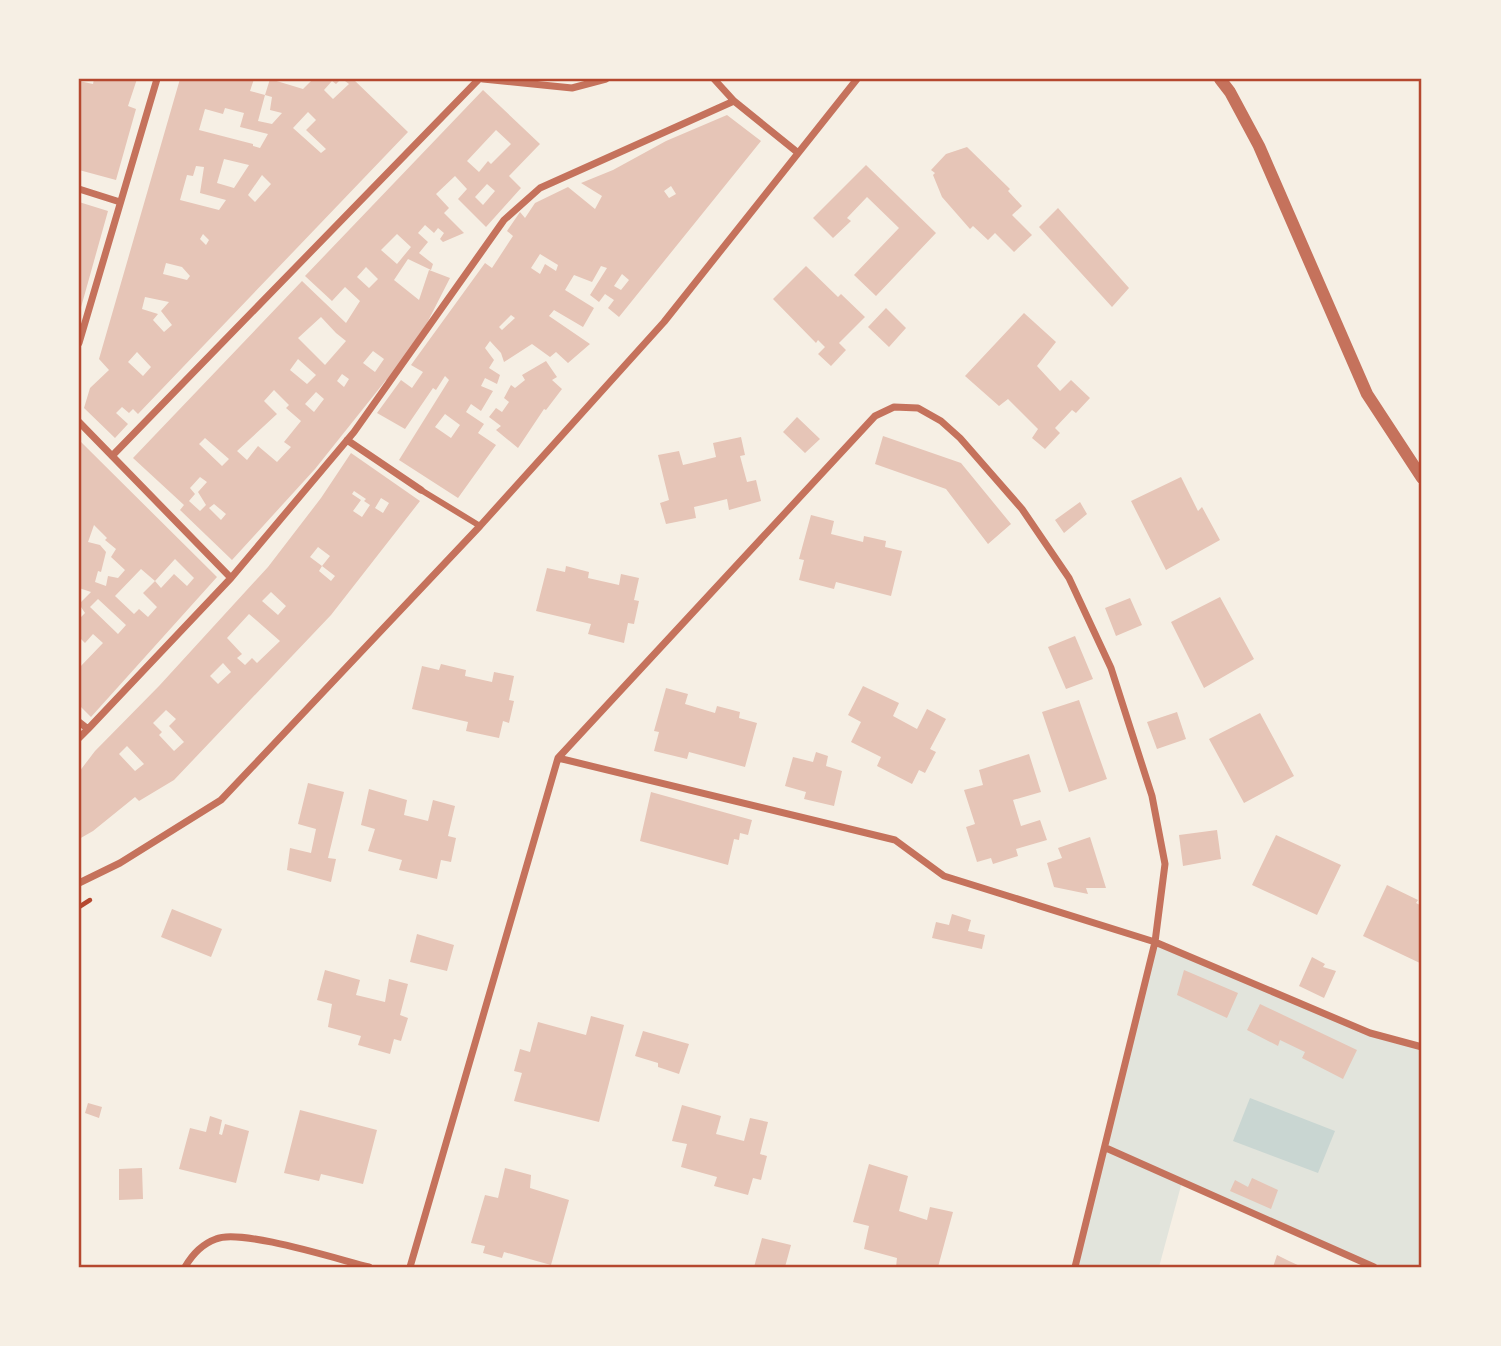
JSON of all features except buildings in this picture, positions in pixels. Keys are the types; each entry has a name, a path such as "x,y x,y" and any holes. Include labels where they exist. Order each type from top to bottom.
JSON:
{"street":[{"path":"79,343 157,79"},
{"path":"112,456 481,79 572,88 606,79"},
{"path":"714,79 734,101 797,152"},
{"path":"79,883 120,863 221,800 480,526 664,322 857,79"},
{"path":"1220,79 1230,92 1259,146 1367,394 1422,478"},
{"path":"79,738 231,578 347,440 504,220 540,188 734,101"},
{"path":"79,189 120,202"},
{"path":"410,1267 558,758 875,416 894,407 918,408 942,421 960,438 1022,509 1069,578 1111,668 1152,796 1165,864 1155,942 1075,1267"},
{"path":"79,422 231,578"},
{"path":"347,440 480,526"},
{"path":"79,722 88,729"},
{"path":"558,758 895,840 944,876 1155,942 1370,1033 1422,1047"},
{"path":"1106,1148 1374,1267"},
{"path":"185,1267 192,1254 218,1238 247,1238 369,1267"}],"shaded area":[{"path":"1155,942 1370,1033 1422,1047 1422,1267 1374,1267 1182,1182 1159,1267 1075,1267"},
{"path":"1250,1098 1335,1131 1318,1173 1233,1141"}]}
